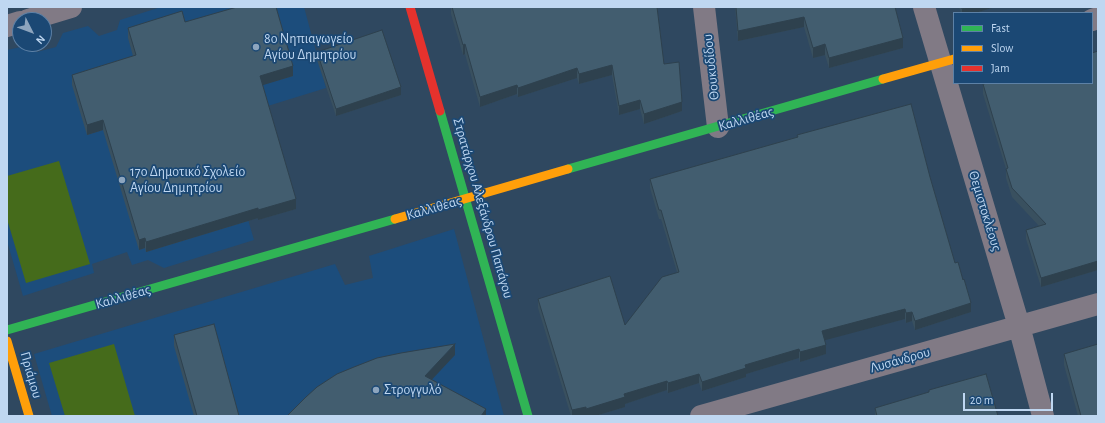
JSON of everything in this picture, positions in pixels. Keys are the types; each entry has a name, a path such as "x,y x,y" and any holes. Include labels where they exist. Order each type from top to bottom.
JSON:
{"street":[{"path":"52,13 71,7"},
{"name":"Στρατάρχου Αλεξάνδρου Παπάγου","path":"410,7 528,416"},
{"name":"Θουκυδίδου","path":"704,7 718,127"},
{"name":"Θεμιστοκλέους","path":"924,7 947,61 953,83"},
{"name":"Καλλιθέας","path":"7,330 947,61"},
{"name":"Θεμιστοκλέους","path":"953,84 1044,416"},
{"name":"Λυσάνδρου","path":"701,416 1098,304"},
{"name":"Πριάμου","path":"7,341 29,416"}],"shaded area":[{"name":"17ο Δημοτικό Σχολείο Αγίου Δημητρίου","path":"161,7 304,7 326,88 219,121 254,240 164,268 148,260 132,265 127,252 92,264 94,273 23,296 7,241 7,50 12,49 12,52 52,52 52,48 56,47 63,33 88,26 99,36 117,30 120,20"},
{"path":"454,229 504,416 52,416 34,354 335,264 345,285 373,278 369,256"}],"green space":[{"path":"59,161 90,264 26,283 7,219 7,176"},
{"path":"114,344 135,416 65,416 49,363"}],"building":[{"path":"237,7 276,7 293,66 260,76 296,199 258,210 258,208 146,242 145,238 139,240 103,120 87,125 72,75 136,55 128,28 182,11 185,22"},
{"path":"452,7 657,7 664,64 679,62 682,102 644,114 640,100 619,106 612,65 579,74 577,68 518,88 517,85 480,97 465,44 463,45"},
{"path":"736,7 895,7 903,38 829,58 825,44 813,48 804,17 738,31"},
{"path":"382,30 401,87 336,109 317,52"},
{"path":"1098,51 1098,261 1041,278 1026,230 1046,224 1012,188 1006,169 1008,168 983,84 1093,84 1093,53"},
{"path":"911,104 955,263 958,262 971,303 915,321 912,312 906,313 905,309 822,331 826,345 800,352 799,349 745,365 746,368 702,382 699,374 668,383 667,381 624,394 625,397 586,409 586,407 572,410 538,299 610,276 625,325 662,277 679,272 661,210 659,210 650,179 798,137 797,135"},
{"path":"214,324 239,416 197,416 174,335"},
{"path":"455,344 425,376 486,409 481,416 287,416 317,387 337,374 377,358"},
{"path":"1098,344 1098,416 1081,416 1064,354"},
{"path":"986,374 998,416 877,416 875,408 929,392 929,390"}],"traffic: fast":[{"path":"568,169 883,79"},
{"path":"440,111 528,416"},
{"path":"7,330 395,219"}],"traffic: slow":[{"path":"883,79 953,59"},
{"path":"395,219 568,169"},
{"path":"7,341 29,416"}],"traffic: jam":[{"path":"410,7 440,111"}],"place":[{"name":"8ο Νηπιαγωγείο Αγίου Δημητρίου","path":"256,47"},
{"name":"17ο Δημοτικό Σχολείο Αγίου Δημητρίου","path":"122,180"},
{"name":"Στρογγυλό","path":"376,390"}]}
